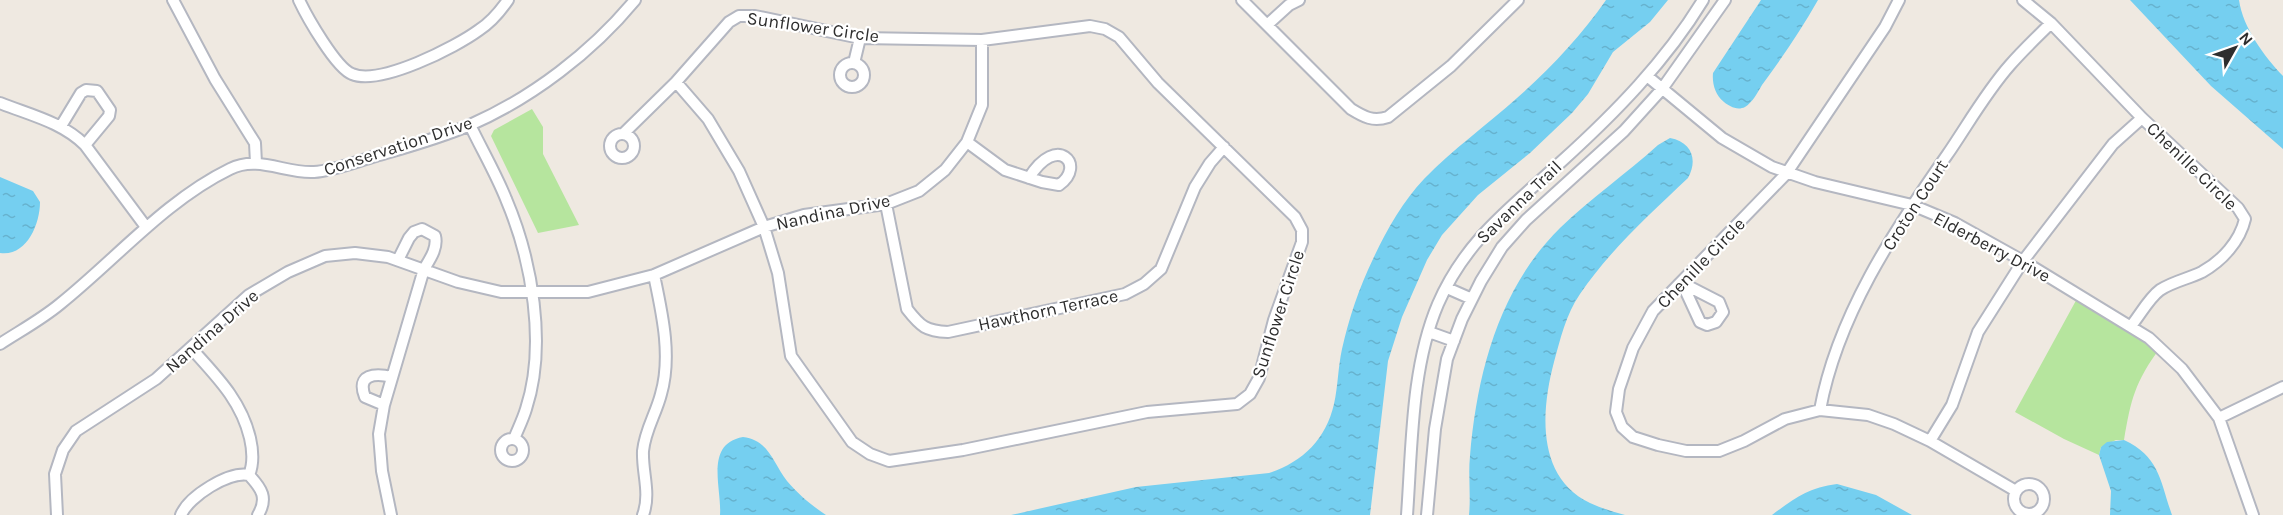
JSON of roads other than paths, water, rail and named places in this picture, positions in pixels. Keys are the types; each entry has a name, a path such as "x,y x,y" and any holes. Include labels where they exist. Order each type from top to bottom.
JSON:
{"street":[{"path":"173,0 215,78 255,143 256,163"},
{"path":"299,0 340,67 353,75 375,77 434,56 481,29 508,0"},
{"name":"Conservation Drive","path":"0,344 59,305 146,227 203,185 232,168 256,163 294,171 315,172 413,145 470,125 509,105 547,81 585,51 621,17 635,0"},
{"path":"1242,0 1351,109 1365,118 1377,121 1389,117 1451,66 1518,0"},
{"path":"1267,26 1289,4 1299,0"},
{"name":"Savanna Trail","path":"1407,515 1416,394 1429,332 1438,304 1461,262 1486,229 1562,161 1647,76 1703,0"},
{"name":"Savanna Trail","path":"1427,515 1435,429 1447,359 1472,300 1502,247 1520,227 1624,131 1662,89 1725,0"},
{"name":"Chenille Circle","path":"1899,0 1885,27 1786,174 1653,311 1633,348 1619,389 1616,412 1622,427 1633,437 1658,446 1686,451 1719,451 1744,441 1785,419 1820,410 1868,415 1930,441 2016,491"},
{"name":"Chenille Circle","path":"2023,0 2051,23 2142,118 2238,208 2245,219 2242,233 2224,254 2202,272 2175,281 2157,292 2131,326"},
{"name":"Sunflower Circle","path":"623,134 676,82 729,22 739,16 755,16 860,38 982,40 1090,26 1105,28 1119,37 1158,83 1295,217 1302,230 1302,242 1274,320 1259,378 1250,394 1237,404 1147,412 963,450 889,461 870,454 852,442 791,356 778,273 764,227 739,171 708,119 676,82"},
{"name":"Croton Court","path":"1820,410 1825,380 1851,314 1881,256 1912,205 2008,66 2051,23"},
{"path":"854,63 860,38"},
{"name":"Nandina Drive","path":"57,515 55,474 63,450 76,431 156,379 249,295 288,272 325,256 355,253 388,257 458,282 501,292 588,292 654,275 764,227 804,215 886,204 919,191 945,170 968,142 982,105 982,40"},
{"name":"Elderberry Drive","path":"1647,76 1737,148 1786,174 1912,205 1955,223 2023,261 2149,338 2182,369 2219,418 2253,515"},
{"path":"61,126 81,93 87,90 97,91 105,99 110,110 109,116 85,145"},
{"path":"0,104 61,126 74,134 85,145 146,227"},
{"path":"1930,441 1952,405 1978,332 2023,261 2113,144 2142,118"},
{"path":"470,125 506,199 523,245 534,292 535,358 527,408 514,439"},
{"path":"968,142 1005,170 1029,177"},
{"name":"Hawthorn Terrace","path":"886,204 907,309 917,323 930,331 948,332 1125,294 1144,284 1161,269 1195,187 1210,163 1224,147"},
{"path":"391,515 382,471 379,434 384,405 424,269 436,241 435,236 422,229 414,232 398,260"},
{"path":"644,515 647,504 643,452 647,430 662,394 666,354 661,305 654,275"},
{"path":"1447,288 1472,300"},
{"path":"1429,332 1454,341"},
{"path":"191,348 224,384 246,422 253,466 249,475"},
{"path":"384,405 365,397 362,389 363,383 369,376 375,374 392,377"},
{"path":"2219,418 2283,387"},
{"path":"181,515 184,508 212,486 232,476 242,474 249,475 263,494 264,505 258,515"}],"water":[{"path":"1606,0 1668,0 1650,22 1613,52 1588,94 1572,113 1530,153 1478,195 1442,235 1427,260 1402,317 1388,361 1370,515 1011,515 1136,487 1269,473 1302,456 1319,438 1330,417 1342,349 1355,303 1378,248 1402,207 1435,168 1553,64"},
{"path":"1761,0 1818,0 1752,100 1745,107 1736,108 1726,104 1718,96 1713,73"},
{"path":"2130,0 2239,0 2245,21 2255,41 2283,76 2283,149 2211,86"},
{"path":"1670,138 1684,143 1691,153 1692,165 1688,178 1617,248 1580,294 1561,336 1547,401 1545,421 1547,441 1551,460 1560,477 1572,491 1590,503 1625,515 1469,515 1470,456 1478,394 1495,333 1521,277 1560,228 1658,145"},
{"path":"0,177 33,191 40,202 37,220 30,238 17,250 9,253 0,253"},
{"path":"743,437 752,439 765,447 792,486 805,500 826,515 720,515 719,458 723,448 731,441"},
{"path":"2124,440 2145,454 2152,462 2172,515 2110,515 2111,491 2099,455 2101,447 2107,442"},
{"path":"1837,484 1876,495 1912,515 1772,515 1802,495 1818,488"}]}
